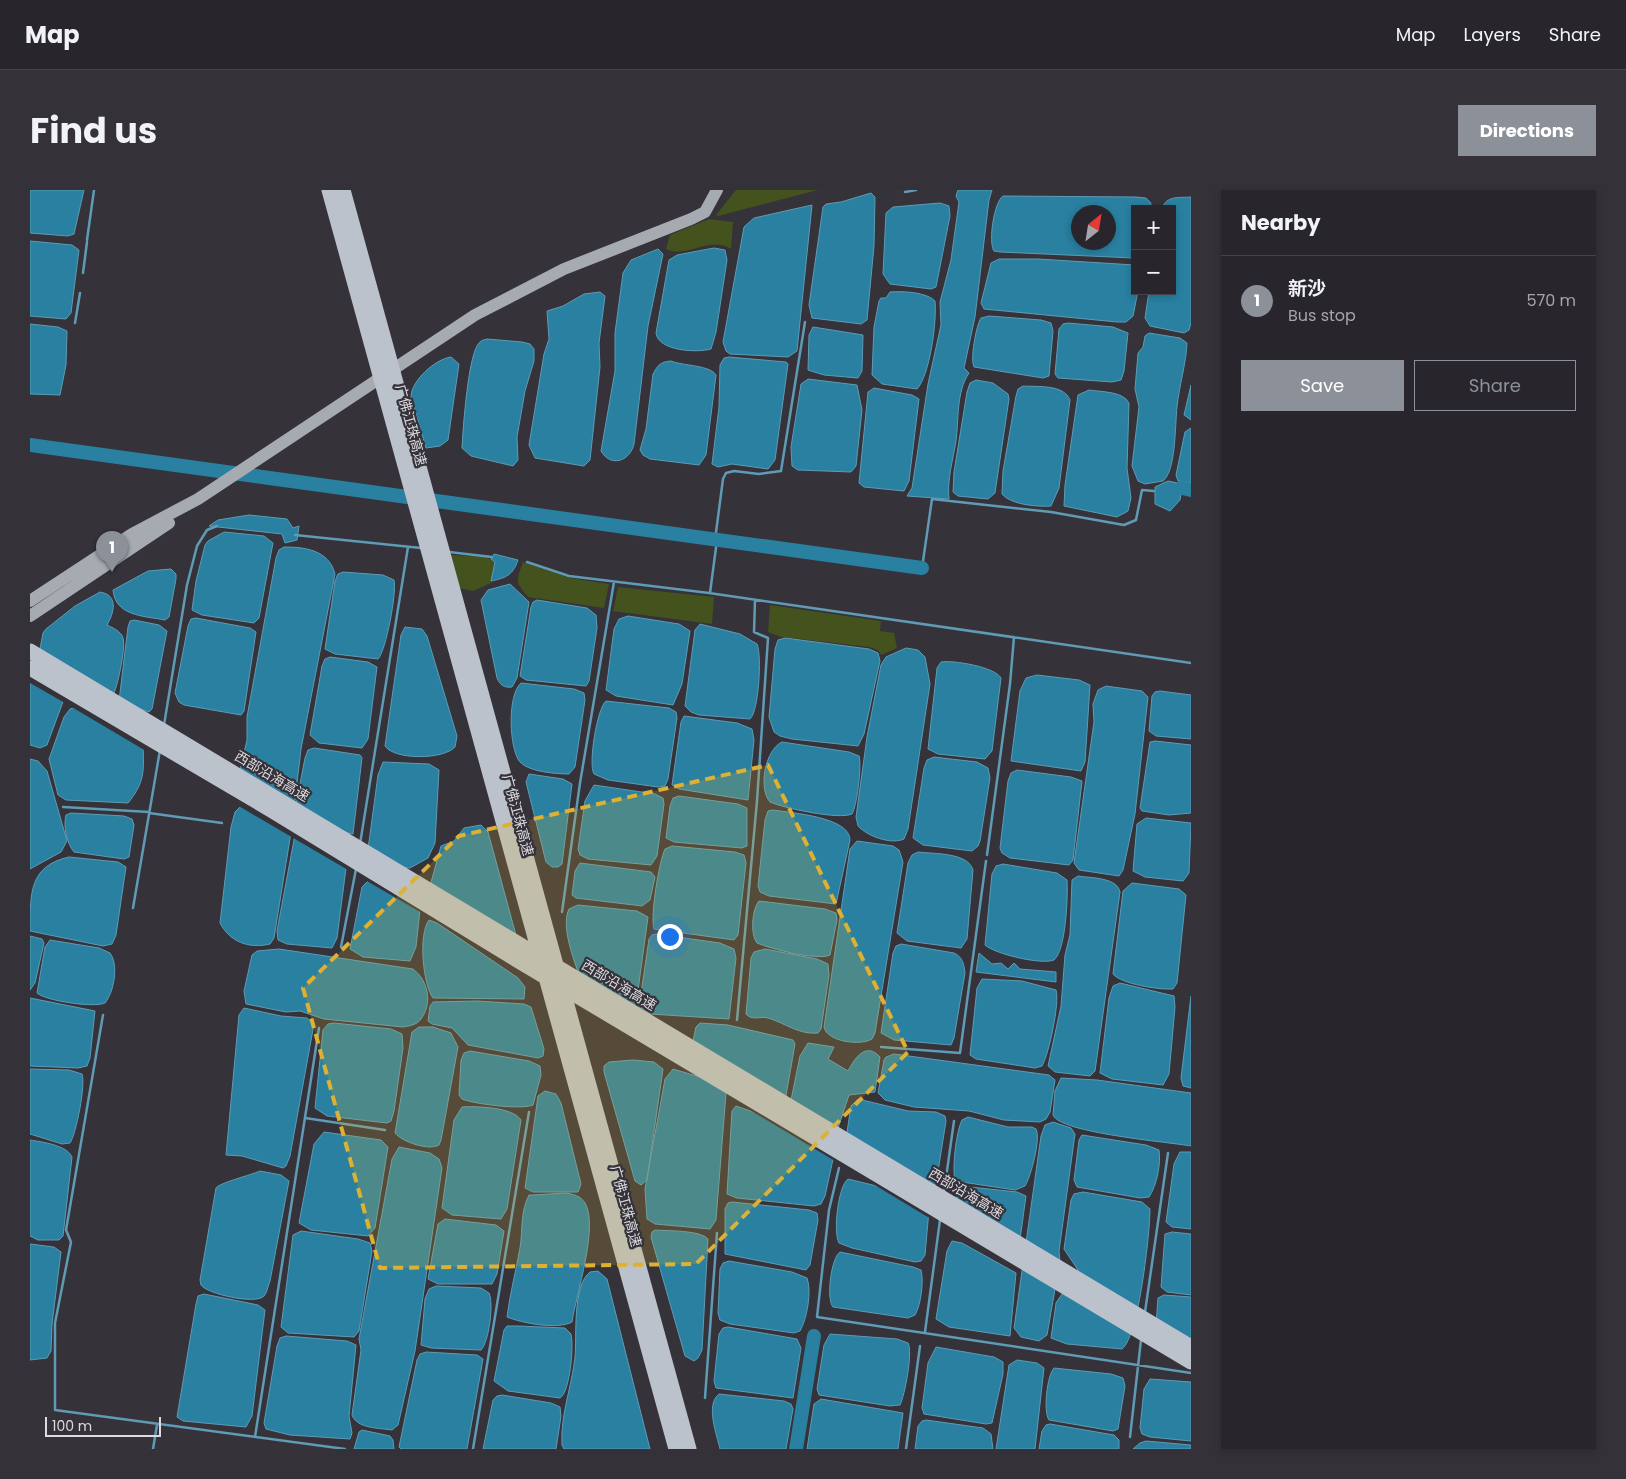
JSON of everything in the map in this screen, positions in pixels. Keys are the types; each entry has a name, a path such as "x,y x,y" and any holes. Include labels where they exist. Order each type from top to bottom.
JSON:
{"highway":[{"name":"广佛江珠高速","path":"329,190 455,623 681,1444"},
{"name":"广佛江珠高速","path":"343,190 455,623"},
{"name":"西部沿海高速","path":"30,651 1191,1347"},
{"path":"30,668 271,810 517,960 1191,1362"}],"main road":[{"path":"30,616 166,524 198,499 475,315 564,269 705,212 717,190"},
{"path":"30,601 132,534 198,499"}],"highlighted area":[{"path":"768,765 908,1052 696,1264 380,1268 303,988 459,836"}],"green space":[{"path":"736,190 818,190 716,215"},
{"path":"709,219 733,222 731,249 715,244 682,251 666,249 670,235"},
{"path":"450,555 487,557 495,562 491,583 473,591 459,588"},
{"path":"523,562 570,578 609,584 604,608 528,597 518,581"},
{"path":"618,587 714,597 712,624 613,611"},
{"path":"770,605 881,621 880,631 894,633 897,648 881,655 878,650 869,647 781,637 768,632"}],"water":[{"path":"30,190 84,190 74,234 68,236 30,233"},
{"path":"958,190 992,190 989,200 975,317 964,368 969,373 960,397 949,499 907,496 912,488 928,384 941,325 940,302 951,260 959,202 956,196"},
{"path":"871,193 875,197 874,246 867,320 861,324 812,318 809,305 823,207 826,204 841,202"},
{"path":"1003,196 1136,197 1146,198 1151,203 1151,205 1131,205 1131,258 994,251 992,231 997,206"},
{"path":"1191,197 1191,323 1189,330 1184,333 1150,326 1145,318 1148,295 1176,295 1176,205 1164,205 1170,199"},
{"path":"940,203 949,206 950,216 936,287 931,289 890,284 883,274 886,213 893,207"},
{"path":"812,205 797,351 788,357 730,354 726,351 723,342 744,227 754,218"},
{"path":"30,241 72,245 79,250 71,313 66,319 30,316"},
{"path":"714,248 725,250 727,260 716,332 711,349 697,351 679,349 663,344 658,339 656,333 669,260 677,255"},
{"path":"658,249 663,254 648,326 634,444 629,455 615,461 605,456 601,451 615,371 615,333 623,273 631,260"},
{"path":"999,259 1038,259 1131,265 1131,295 1137,295 1133,316 1126,322 1117,322 984,309 981,303 991,263"},
{"path":"600,292 605,296 599,343 600,367 590,460 584,466 535,458 529,445 544,354 549,339 547,311 563,306 584,294"},
{"path":"890,292 920,294 935,301 932,347 926,372 917,389 882,384 872,375 874,327 879,301 881,298 886,298"},
{"path":"989,316 1041,320 1051,323 1053,331 1049,376 1043,378 974,367 973,350 977,328 981,318"},
{"path":"30,324 58,327 67,331 66,365 60,395 30,394"},
{"path":"1063,324 1113,327 1128,333 1124,371 1121,380 1112,382 1058,378 1055,374 1059,329"},
{"path":"813,327 863,335 862,371 858,378 824,375 808,370 809,335"},
{"path":"1149,333 1180,338 1187,343 1178,399 1173,458 1167,476 1163,481 1145,484 1138,481 1132,466 1139,407 1135,389 1138,353 1143,347 1145,336"},
{"path":"487,339 522,342 530,344 534,349 534,361 525,391 517,437 518,460 513,466 471,456 462,448 472,360 480,342"},
{"path":"451,357 459,364 448,440 440,446 426,448 411,397 412,391 419,378 431,366"},
{"path":"724,358 786,362 788,364 775,460 768,469 732,464 718,467 712,464 719,407 720,365"},
{"path":"671,361 702,367 716,375 706,455 699,465 650,459 643,455 640,450 646,429 653,374 660,364"},
{"path":"808,379 857,385 862,410 856,466 851,472 798,470 792,466 791,447 801,384"},
{"path":"976,380 993,383 1008,394 1009,399 995,493 988,499 958,496 953,492 954,472 967,392 970,383"},
{"path":"1191,385 1191,420 1184,415"},
{"path":"1023,386 1050,387 1062,391 1070,400 1059,488 1051,506 1032,506 1018,503 1006,498 1002,494 1003,471 1016,396 1018,389"},
{"path":"874,388 912,395 919,399 909,481 904,491 864,487 859,483 868,392"},
{"path":"1089,390 1117,394 1129,403 1127,468 1131,498 1128,511 1117,517 1064,506 1065,485 1078,395"},
{"path":"1191,428 1191,483 1178,481 1176,475 1185,432"},
{"path":"1168,481 1183,484 1180,500 1170,511 1155,504 1155,487"},
{"path":"249,515 287,519 293,528 299,526 297,540 285,543 282,534 209,526 218,520"},
{"path":"224,532 264,536 273,543 259,618 254,623 202,615 192,610 196,581 205,545 208,541"},
{"path":"284,547 308,549 322,555 332,566 335,574 301,749 294,809 238,779 247,740 247,717 276,558 279,550"},
{"path":"494,554 518,560 514,569 508,575 491,581 495,562 491,559"},
{"path":"171,569 176,574 176,579 169,617 165,620 132,613 125,610 115,599 113,590 148,571"},
{"path":"343,572 383,575 394,580 395,587 390,621 384,645 378,659 335,654 325,649 335,581 338,574"},
{"path":"510,584 529,602 517,678 512,687 507,687 503,686 497,678 481,600 488,590"},
{"path":"100,592 110,597 113,605 112,615 107,625 120,633 124,643 118,682 114,693 39,654 43,633 46,629 75,606"},
{"path":"537,600 587,608 596,615 597,628 589,681 586,686 526,680 520,676 531,607 533,602"},
{"path":"628,616 679,624 690,631 682,684 673,705 616,696 606,690 614,629 619,619"},
{"path":"196,618 250,628 256,632 244,711 241,715 184,705 179,702 175,693 188,626 191,619"},
{"path":"134,620 159,625 167,631 152,709 149,712 119,701 128,627 130,621"},
{"path":"700,624 740,634 757,644 759,650 759,683 756,705 750,719 699,715 691,712 685,706 695,630"},
{"path":"405,627 422,629 427,636 457,736 455,747 440,754 419,757 408,756 390,751 385,746 401,635"},
{"path":"785,638 869,649 878,653 880,661 864,734 858,746 792,739 780,736 774,732 769,717 775,649 778,640"},
{"path":"906,648 918,650 925,657 930,684 908,829 904,839 893,841 879,838 862,830 858,826 856,817 867,737 881,665 886,657"},
{"path":"330,657 368,662 377,667 368,739 362,748 319,743 310,735 322,666 325,659"},
{"path":"941,662 974,665 991,671 1001,678 992,751 985,759 938,754 928,749 937,668"},
{"path":"1037,675 1079,680 1090,685 1085,762 1081,771 1011,761 1020,691 1026,678"},
{"path":"30,682 64,699 47,745 40,748 30,745"},
{"path":"521,683 574,689 584,693 585,700 575,767 569,774 551,773 530,768 520,762 516,755 511,722 513,699 516,689"},
{"path":"1106,686 1142,691 1148,697 1135,814 1123,870 1119,876 1079,870 1074,863 1094,722 1093,704 1098,690"},
{"path":"1155,692 1191,695 1191,739 1156,736 1149,731 1152,696"},
{"path":"606,701 669,708 676,712 677,718 668,779 665,786 658,787 608,780 594,774 592,760 594,737 599,714"},
{"path":"76,707 143,745 142,776 138,789 128,803 66,800 58,795 49,759 64,717 70,709"},
{"path":"684,716 737,723 752,729 754,740 748,800 679,789 672,785 681,722"},
{"path":"782,742 849,752 859,756 859,785 852,814 835,816 798,810 770,802 764,788 765,770 771,753"},
{"path":"1150,742 1191,745 1191,813 1169,815 1142,811 1140,808"},
{"path":"314,748 360,755 362,758 353,834 293,820 305,758 308,750"},
{"path":"934,757 977,762 988,768 990,778 980,841 978,846 972,851 923,845 913,838 924,768 927,760"},
{"path":"30,759 38,761 47,771 67,841 61,852 30,869"},
{"path":"383,762 429,764 439,770 435,843 428,858 410,868 366,864 378,775"},
{"path":"1017,770 1071,777 1082,781 1073,860 1069,865 1010,858 1002,853 1000,848 1008,781 1011,773"},
{"path":"529,774 563,779 572,784 562,864 558,867 552,867 546,862 526,782"},
{"path":"594,785 655,794 663,798 664,804 657,856 651,865 588,859 580,855 578,849 585,801"},
{"path":"679,796 738,804 747,808 747,846 742,848 674,842 666,838 670,806 673,798"},
{"path":"244,803 292,826 274,938 270,944 255,946 235,939 224,930 220,923 231,827 235,812"},
{"path":"773,810 831,821 841,826 847,832 850,840 836,904 769,896 760,892 758,886 765,820 768,811"},
{"path":"71,813 124,816 132,819 134,825 129,857 124,859 74,852 69,844 65,829 66,815"},
{"path":"1146,818 1191,823 1189,873 1183,881 1145,877 1133,871 1137,824"},
{"path":"481,825 488,832 517,939 430,886 441,846 454,841 464,828"},
{"path":"296,829 349,845 337,938 332,948 287,944 278,940 277,931"},
{"path":"857,841 893,846 899,850 903,862 875,1033 872,1039 853,1042 831,1036 824,1027 850,849"},
{"path":"672,846 735,852 744,855 746,863 738,935 734,940 654,929 654,901 660,865 665,849"},
{"path":"918,852 957,857 970,864 973,870 967,939 961,948 907,941 897,933 908,863 912,855"},
{"path":"69,857 118,862 126,867 116,935 112,944 103,946 30,931 32,892 35,882 46,867 56,861"},
{"path":"580,863 651,872 655,877 650,900 642,906 576,898 572,895 575,871"},
{"path":"1003,864 1057,873 1067,880 1064,935 1054,960 1039,961 1018,958 998,952 985,945 992,874 996,866"},
{"path":"1078,876 1109,881 1118,887 1120,892 1095,1071 1090,1076 1055,1072 1048,1066 1061,1006 1065,955 1070,935 1072,880"},
{"path":"369,880 422,891 416,947 410,961 363,957 350,949 362,887"},
{"path":"1132,883 1179,889 1186,895 1177,983 1173,989 1150,987 1124,981 1113,974 1123,891"},
{"path":"759,901 825,909 836,913 837,920 830,955 805,955 757,943 753,934 753,922"},
{"path":"578,905 637,911 648,917 636,1005 586,993 571,951 566,928 569,909"},
{"path":"429,920 437,923 518,978 525,987 524,999 433,998 424,971 423,959 424,937"},
{"path":"652,935 720,943 734,949 736,958 729,1019 650,1014 639,1007 649,939"},
{"path":"30,936 42,939 44,943 35,983 30,990"},
{"path":"50,940 99,948 110,953 113,958 115,971 113,986 105,1003 91,1005 70,1003 50,999 37,993 45,947"},
{"path":"901,944 954,953 962,962 965,973 954,1038 951,1045 894,1040 881,1033 893,953 896,946"},
{"path":"279,949 413,969 422,979 427,992 428,999 425,1013 417,1023 403,1027 324,1019 300,1011 286,1012 246,1004 244,991 252,955 257,951"},
{"path":"765,949 817,959 828,964 829,975 821,1029 818,1033 805,1032 768,1018 753,1018 746,1014 751,958 754,952"},
{"path":"979,953 992,964 1001,963 1008,969 1014,963 1020,969 1056,972 1056,982 976,972"},
{"path":"982,979 1022,981 1056,990 1053,1028 1048,1051 1042,1066 1035,1068 976,1059 970,1055 977,988"},
{"path":"1120,983 1174,996 1175,1007 1169,1074 1163,1085 1112,1079 1100,1073 1109,998 1113,986"},
{"path":"1191,996 1191,1088 1183,1086 1181,1078"},
{"path":"30,998 95,1011 90,1058 87,1066 78,1068 30,1066"},
{"path":"477,1001 524,1004 531,1007 544,1049 543,1056 538,1058 468,1045 452,1028 432,1024 428,1021 430,1006 433,1002"},
{"path":"244,1008 281,1016 307,1018 314,1024 290,1156 286,1166 283,1168 242,1156 226,1155 239,1015"},
{"path":"700,1023 728,1025 793,1040 795,1044 784,1107 689,1059 696,1027"},
{"path":"328,1024 391,1029 402,1034 403,1048 391,1121 387,1123 327,1116 315,1108 323,1030"},
{"path":"419,1027 433,1027 451,1033 458,1047 441,1140 439,1145 435,1147 416,1145 403,1140 395,1133 412,1032"},
{"path":"808,1043 834,1047 828,1059 848,1071 857,1057 865,1051 875,1053 880,1057 875,1092 849,1095 837,1131 790,1105 800,1056"},
{"path":"470,1051 529,1061 540,1066 541,1075 533,1105 519,1107 498,1106 462,1099 459,1095 461,1060 464,1053"},
{"path":"894,1054 1049,1075 1055,1080 1050,1112 1046,1119 1040,1122 1004,1120 969,1111 914,1107 885,1100 878,1093 884,1060 886,1057"},
{"path":"633,1060 654,1062 663,1069 647,1180 641,1185 635,1181 604,1072 604,1066 609,1062"},
{"path":"30,1069 69,1070 82,1074 83,1088 80,1109 70,1143 62,1144 30,1134"},
{"path":"673,1069 717,1082 726,1093 716,1220 710,1229 655,1224 647,1219 645,1189 665,1079"},
{"path":"1061,1078 1097,1080 1191,1093 1191,1146 1094,1132 1060,1121 1053,1115 1055,1091"},
{"path":"545,1091 556,1094 561,1103 581,1184 578,1192 533,1192 525,1188 538,1096"},
{"path":"858,1099 908,1111 936,1112 945,1116 946,1121 936,1184 932,1186 843,1158 851,1106"},
{"path":"736,1106 837,1141 825,1196 821,1204 814,1206 737,1198 727,1194 732,1111"},
{"path":"462,1107 485,1107 503,1110 510,1112 521,1120 507,1209 501,1219 452,1215 442,1208 454,1120"},
{"path":"968,1117 1008,1127 1032,1127 1036,1129 1035,1158 1025,1186 1015,1190 955,1181 954,1159 956,1141 962,1120"},
{"path":"1053,1122 1071,1128 1075,1134 1059,1251 1060,1261 1047,1335 1039,1341 1021,1337 1014,1328 1041,1136 1045,1125"},
{"path":"324,1132 381,1140 388,1147 375,1228 368,1236 311,1230 299,1223 314,1144"},
{"path":"1082,1135 1146,1145 1159,1150 1158,1174 1149,1197 1140,1198 1077,1187 1074,1180 1079,1140"},
{"path":"30,1140 60,1147 72,1157 63,1236 59,1240 38,1240 30,1236"},
{"path":"399,1147 430,1153 439,1159 442,1168 415,1351 398,1425 392,1430 364,1425 355,1420 352,1415 361,1350 359,1339 392,1159"},
{"path":"1180,1152 1191,1152 1191,1229 1172,1227 1166,1222 1174,1164"},
{"path":"260,1171 281,1175 289,1181 267,1291 264,1296 252,1299 242,1299 212,1292 201,1285 200,1280 216,1188 229,1181"},
{"path":"848,1179 930,1199 925,1255 921,1261 915,1262 852,1248 839,1243 836,1230 837,1210 844,1183"},
{"path":"961,1186 1017,1192 1026,1196 1018,1254 956,1201 956,1194"},
{"path":"1083,1192 1142,1202 1150,1209 1146,1260 1134,1325 1122,1349 1067,1344 1051,1338 1056,1303 1078,1270 1064,1249 1071,1200 1074,1194"},
{"path":"565,1193 581,1199 585,1203 589,1214 588,1244 572,1322 549,1326 507,1317 520,1248 526,1201 529,1195"},
{"path":"728,1203 809,1210 817,1213 818,1220 810,1265 806,1270 725,1254 725,1209"},
{"path":"445,1219 496,1225 504,1231 497,1274 492,1284 438,1284 428,1279 438,1224"},
{"path":"655,1230 691,1232 708,1239 702,1350 694,1361 685,1356 651,1237 652,1232"},
{"path":"301,1231 358,1239 370,1243 372,1251 359,1331 354,1337 288,1333 281,1327 293,1235"},
{"path":"1172,1232 1191,1234 1191,1295 1167,1292 1161,1287 1165,1234"},
{"path":"952,1241 962,1243 1016,1273 1010,1336 949,1327 936,1319 947,1251"},
{"path":"30,1244 54,1247 61,1252 52,1324 51,1351 47,1358 30,1360"},
{"path":"840,1252 921,1270 921,1293 915,1315 908,1318 833,1307 830,1296 830,1279 834,1262"},
{"path":"729,1261 792,1272 807,1278 809,1290 808,1305 800,1331 794,1333 730,1324 720,1320 718,1313 720,1269 723,1263"},
{"path":"598,1271 607,1279 650,1449 564,1449 562,1445 564,1412 575,1357 576,1312 580,1288 590,1272"},
{"path":"436,1286 481,1288 489,1293 491,1305 490,1322 484,1346 481,1350 431,1348 421,1345 425,1299 429,1289"},
{"path":"204,1294 258,1305 265,1310 252,1416 246,1427 183,1421 177,1417 196,1304 198,1296"},
{"path":"1164,1295 1191,1297 1191,1351 1155,1339 1158,1298"},
{"path":"507,1326 565,1328 571,1334 569,1378 560,1398 508,1391 494,1381 504,1330"},
{"path":"728,1327 797,1339 801,1348 793,1398 716,1388 714,1381 719,1334 723,1328"},
{"path":"830,1334 897,1339 908,1343 910,1355 908,1374 900,1405 890,1406 819,1395 817,1389 824,1345"},
{"path":"286,1336 347,1341 356,1345 349,1416 352,1433 350,1439 290,1435 266,1429 264,1423 277,1346 280,1338"},
{"path":"936,1347 994,1357 1003,1362 1003,1374 992,1423 986,1424 924,1414 922,1408 928,1363"},
{"path":"426,1352 477,1355 483,1359 467,1449 401,1449 399,1447 417,1360 420,1354"},
{"path":"1017,1360 1037,1363 1044,1368 1035,1449 996,1449 1009,1365"},
{"path":"1054,1368 1111,1374 1123,1378 1125,1386 1118,1429 1113,1431 1049,1420 1046,1409 1047,1394 1049,1378"},
{"path":"1150,1379 1191,1382 1191,1441 1150,1437 1142,1434 1140,1428 1144,1389"},
{"path":"719,1394 784,1401 791,1404 793,1409 786,1449 720,1449 712,1413 715,1399"},
{"path":"502,1395 551,1403 560,1407 561,1416 556,1449 483,1449 493,1400 497,1396"},
{"path":"821,1399 903,1413 898,1449 807,1449 814,1404"},
{"path":"922,1421 983,1428 991,1434 993,1449 915,1449 918,1426"},
{"path":"1050,1424 1114,1435 1119,1440 1119,1449 1039,1449 1042,1431 1046,1425"},
{"path":"362,1430 390,1436 393,1440 394,1449 354,1449 359,1432"},
{"path":"1146,1441 1191,1445 1191,1449 1133,1449"}],"pier":[{"path":"30,679 66,697 65,703 30,683"},
{"path":"77,705 144,742 146,751 70,706"},
{"path":"243,801 351,845 348,870 237,805"},
{"path":"368,878 424,891 422,913 365,880"},
{"path":"738,1103 838,1139 835,1161"},
{"path":"868,1181 932,1197 931,1219"}],"waterway":[{"path":"87,240 94,190"},
{"path":"905,192 916,190"},
{"path":"83,273 87,242"},
{"path":"75,323 80,293"},
{"path":"715,540 723,479 726,473 734,471 759,474 781,471 805,322"},
{"path":"30,445 922,568"},
{"path":"1182,488 1191,490"},
{"path":"922,568 932,499 1051,512 1124,525 1136,520 1142,490 1154,491"},
{"path":"164,725 187,585 197,546 207,530 217,526"},
{"path":"295,535 421,548"},
{"path":"710,593 717,540"},
{"path":"360,844 408,547"},
{"path":"449,552 492,557"},
{"path":"527,562 569,576 709,593 1191,663"},
{"path":"562,912 580,783 614,582"},
{"path":"737,1020 757,801 768,638 754,632 755,600"},
{"path":"987,855 1010,684 1014,637"},
{"path":"133,908 160,750"},
{"path":"63,807 149,812"},
{"path":"149,813 222,823"},
{"path":"881,1047 960,1053 986,861"},
{"path":"341,947 356,869"},
{"path":"103,1015 66,1230 71,1242 55,1323 55,1410 345,1449"},
{"path":"255,1437 319,1028"},
{"path":"473,1449 529,1112"},
{"path":"305,1118 385,1130"},
{"path":"944,1192 954,1121"},
{"path":"1145,1312 1168,1153"},
{"path":"839,1168 829,1210 817,1317 1191,1373"},
{"path":"925,1332 940,1220"},
{"path":"705,1398 717,1233"},
{"path":"796,1449 814,1336"},
{"path":"1130,1437 1141,1340"},
{"path":"906,1449 920,1346"},
{"path":"153,1449 157,1425"}],"place":[{"name":"新沙","path":"112,572"}]}
